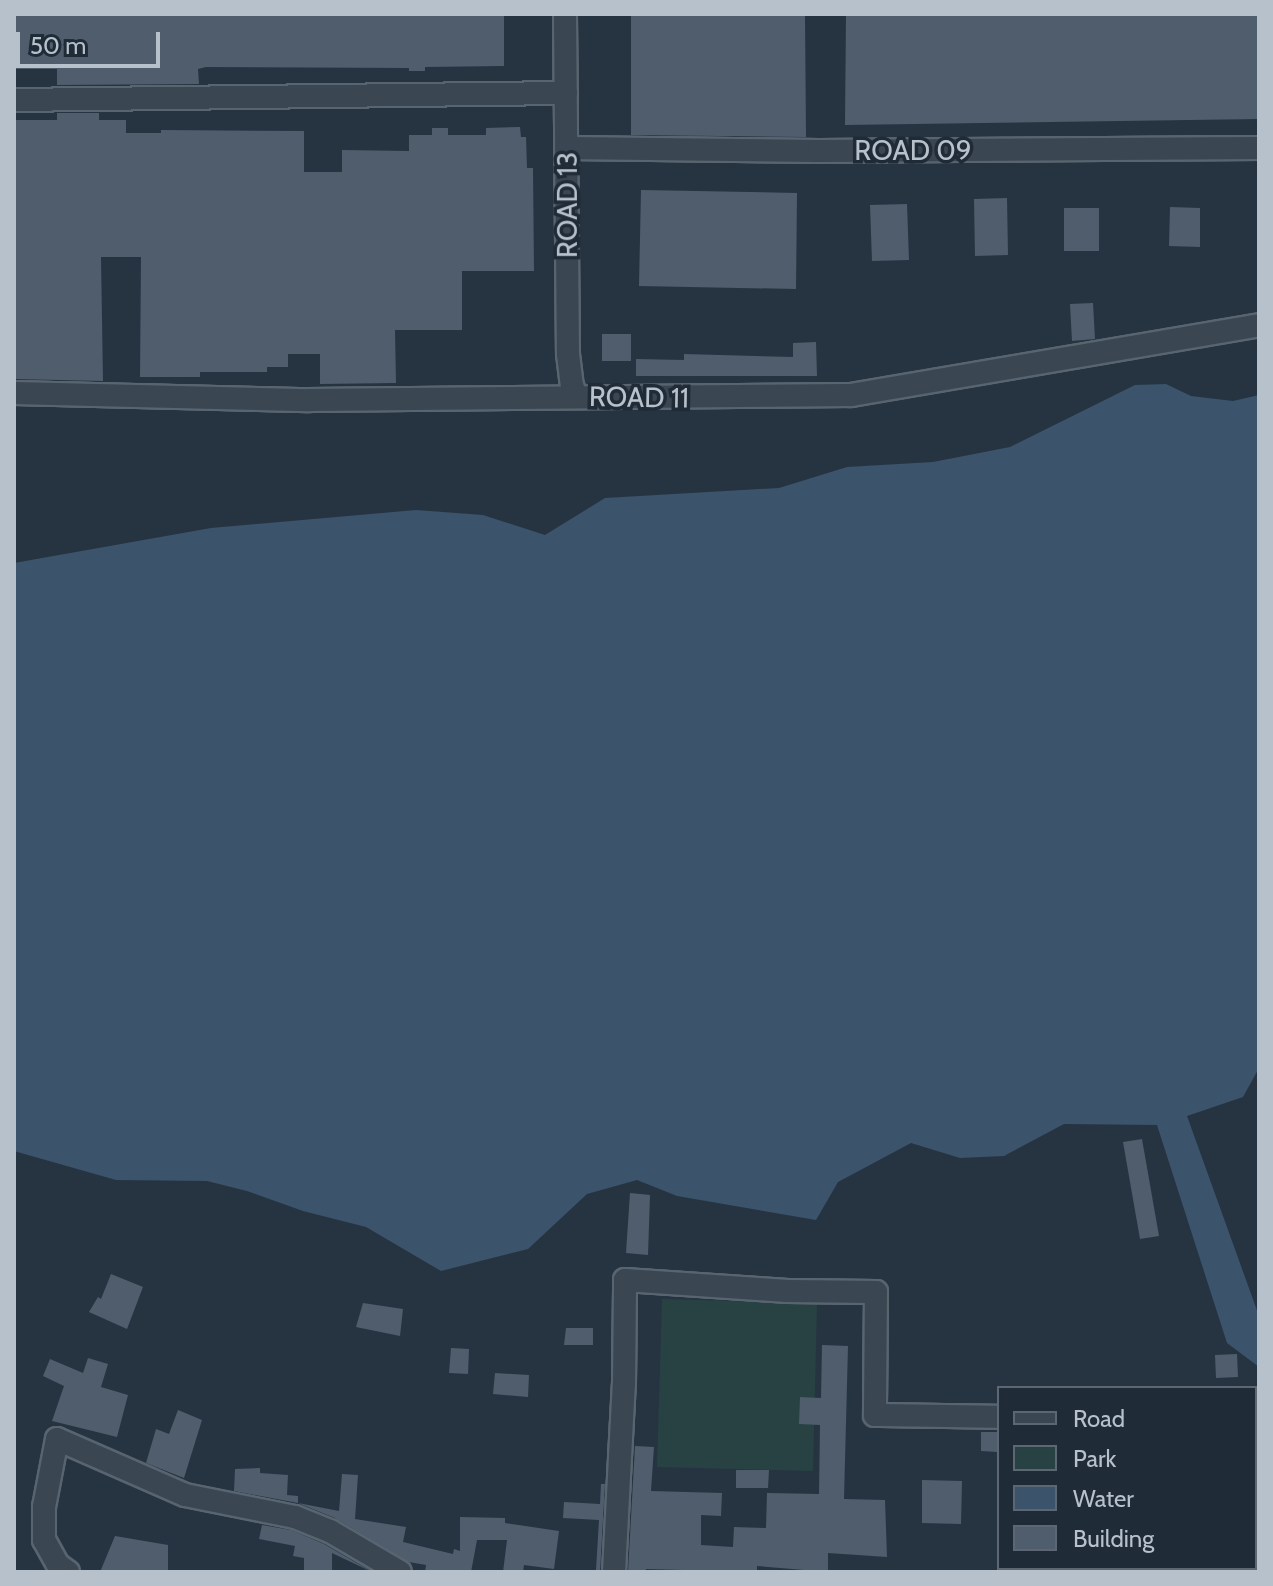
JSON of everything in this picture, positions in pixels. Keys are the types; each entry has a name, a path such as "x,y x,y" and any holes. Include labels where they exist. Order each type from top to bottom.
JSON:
{"street":[{"name":"ROAD 13","path":"565,14 568,354 576,395"},
{"path":"14,100 566,93"},
{"name":"ROAD 09","path":"567,148 819,151 1259,148"},
{"name":"ROAD 11","path":"14,393 294,400 576,395 592,400 851,395 1259,325"},
{"path":"614,1572 624,1384 625,1280 788,1291 876,1292 875,1415 997,1417"},
{"path":"68,1572 58,1565 44,1540 44,1507 57,1439 185,1495 295,1517 330,1531 400,1572"}],"green space":[{"path":"662,1299 817,1303 813,1471 657,1467"}],"water":[{"path":"1166,384 1191,396 1233,401 1259,395 1259,1068 1243,1097 1187,1116 1259,1316 1259,1367 1227,1343 1157,1125 1064,1124 1004,1156 960,1158 911,1143 838,1182 816,1220 677,1196 637,1180 587,1194 528,1249 441,1271 366,1227 303,1211 247,1191 207,1181 116,1180 14,1151 14,563 211,528 416,510 483,515 545,535 605,498 779,488 847,467 933,462 1010,447 1135,385"}],"building":[{"path":"14,14 504,14 504,66 425,67 425,71 409,71 409,68 206,67 198,69 199,84 57,85 57,69 14,69"},
{"path":"631,14 805,14 806,137 631,135"},
{"path":"846,14 1259,14 1259,119 845,125"},
{"path":"57,113 99,113 99,120 126,120 126,133 161,133 161,130 304,131 304,172 342,172 342,150 409,151 409,135 432,135 432,128 448,128 448,135 486,135 486,128 520,127 521,137 526,137 527,168 533,168 534,271 462,271 462,330 395,330 396,383 320,384 320,354 288,354 288,367 267,367 267,372 200,372 200,377 140,377 141,257 101,257 103,381 14,379 14,120 57,120"},
{"path":"641,190 797,193 796,289 639,286"},
{"path":"1007,198 1008,255 975,256 974,199"},
{"path":"907,204 909,260 872,261 870,205"},
{"path":"1170,207 1200,208 1200,247 1169,246"},
{"path":"1064,208 1099,208 1099,251 1064,251"},
{"path":"1093,303 1095,339 1072,341 1070,304"},
{"path":"602,334 631,334 631,361 602,361"},
{"path":"816,342 817,376 636,376 636,359 684,360 684,354 793,357 793,343"},
{"path":"1142,1139 1159,1236 1140,1239 1123,1142"},
{"path":"630,1193 650,1195 648,1255 626,1253"},
{"path":"111,1274 143,1287 127,1329 89,1312 98,1297 101,1299"},
{"path":"363,1303 403,1309 400,1336 356,1327"},
{"path":"566,1328 593,1328 593,1345 564,1345"},
{"path":"822,1345 848,1346 844,1499 885,1500 887,1557 828,1553 828,1572 757,1566 757,1572 646,1569 646,1572 628,1572 635,1446 654,1447 651,1491 722,1493 721,1516 701,1515 701,1545 733,1547 734,1527 766,1528 767,1493 819,1494 820,1425 799,1424 800,1397 821,1398"},
{"path":"451,1348 469,1349 468,1374 449,1373"},
{"path":"1237,1354 1238,1377 1216,1378 1215,1355"},
{"path":"88,1358 108,1364 101,1387 128,1395 117,1437 52,1421 64,1386 43,1376 50,1359 83,1373"},
{"path":"495,1373 529,1375 528,1397 493,1394"},
{"path":"178,1410 202,1420 184,1478 146,1463 156,1429 169,1434"},
{"path":"981,1432 997,1432 997,1452 981,1451"},
{"path":"260,1468 260,1473 288,1475 287,1495 298,1496 298,1503 234,1491 235,1469"},
{"path":"736,1470 769,1470 768,1488 736,1488"},
{"path":"342,1474 358,1475 355,1519 406,1527 403,1542 453,1554 454,1549 460,1551 460,1517 505,1518 505,1523 559,1531 554,1569 524,1565 523,1572 503,1572 507,1540 477,1540 471,1572 425,1572 426,1565 409,1562 335,1518 298,1503 339,1511"},
{"path":"922,1480 962,1481 961,1524 922,1523"},
{"path":"601,1484 605,1484 600,1572 596,1570 599,1520 563,1518 564,1502 600,1504"},
{"path":"262,1525 291,1530 324,1544 372,1572 332,1553 332,1572 304,1572 304,1558 293,1556 295,1546 259,1539"},
{"path":"115,1536 168,1545 168,1572 100,1572"}]}
